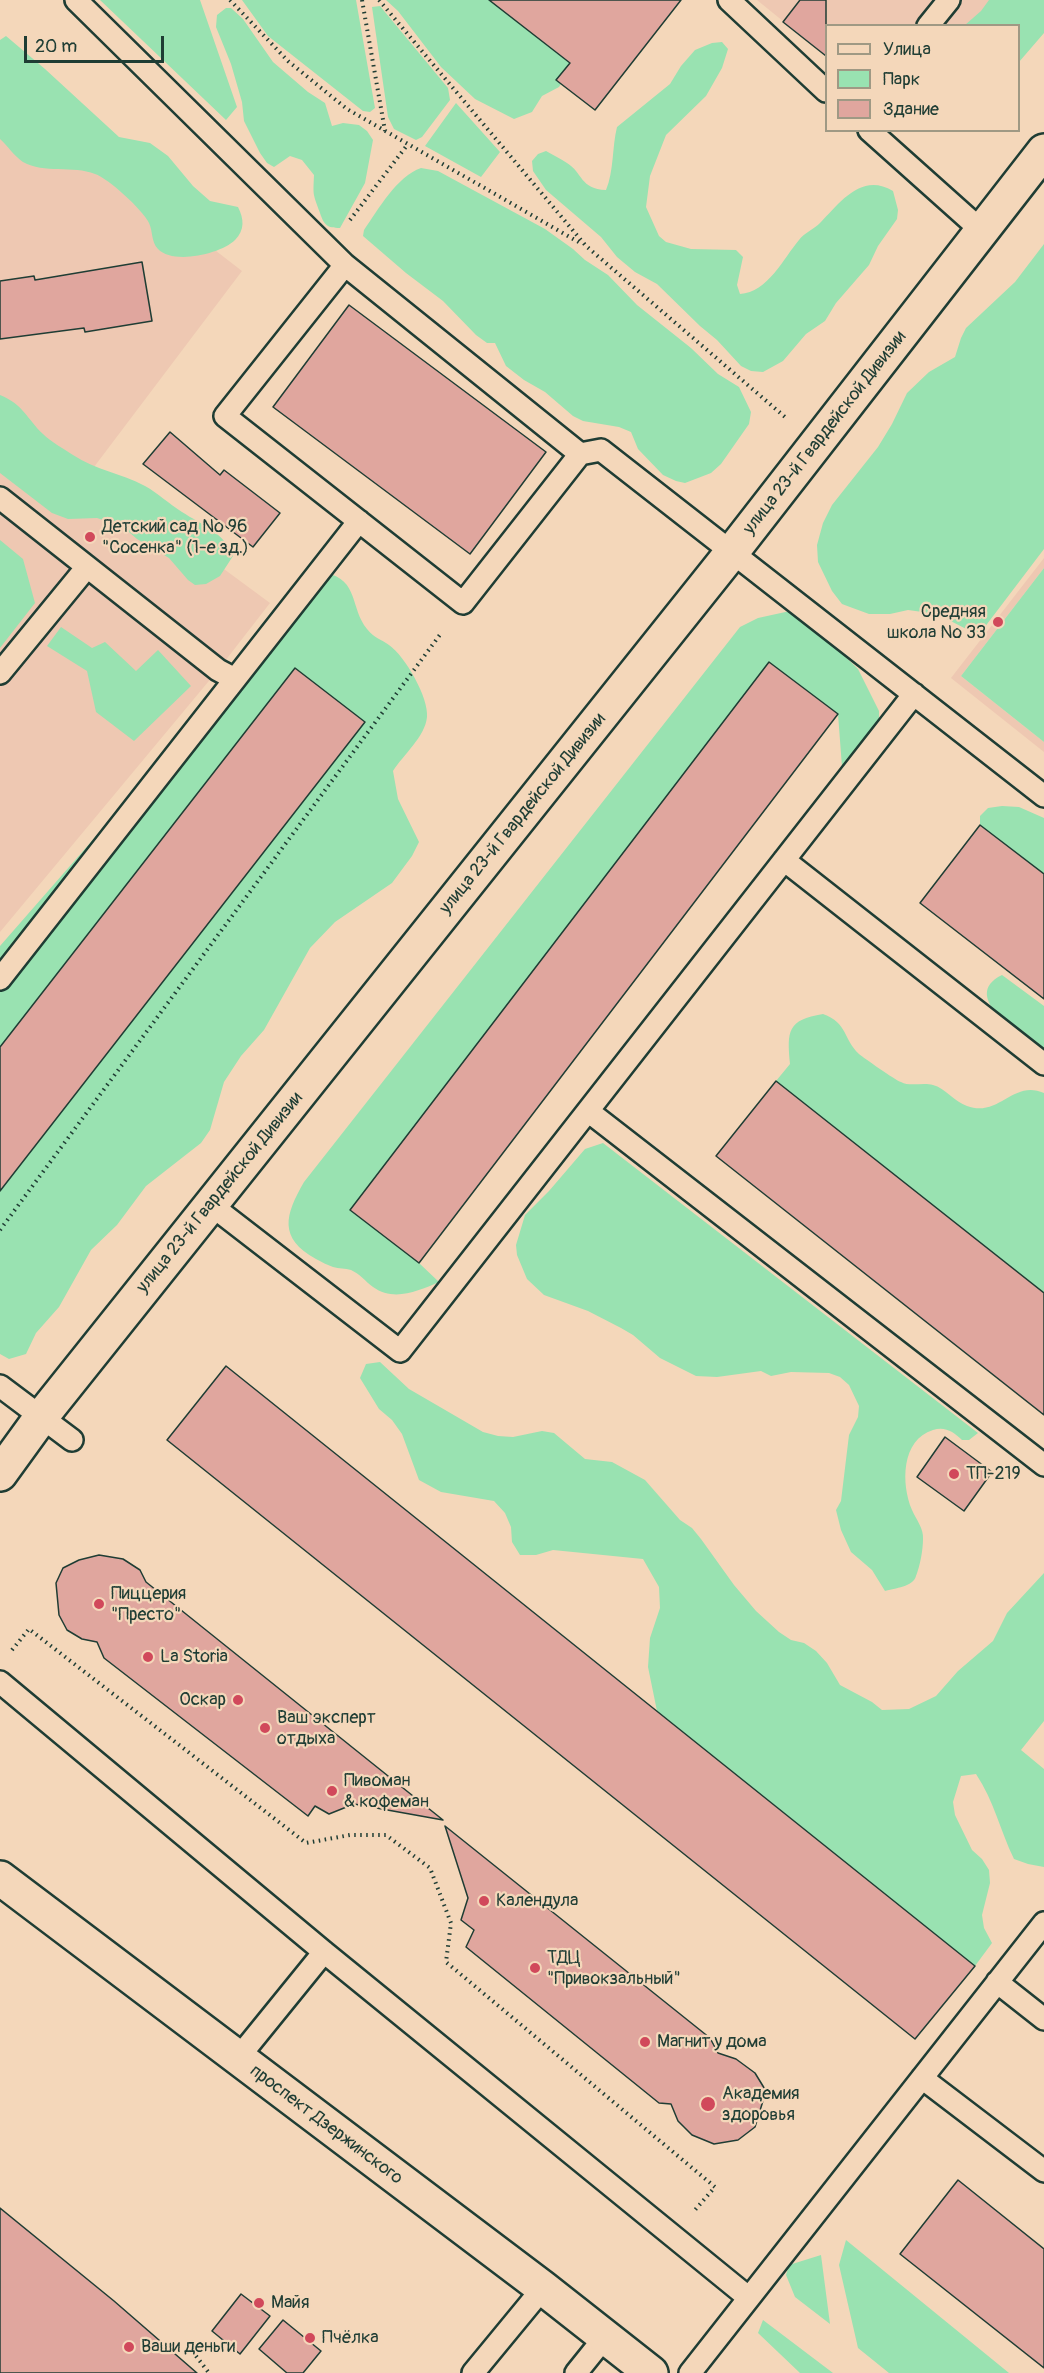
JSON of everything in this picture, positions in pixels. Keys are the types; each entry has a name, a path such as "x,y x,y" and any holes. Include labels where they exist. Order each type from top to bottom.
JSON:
{"street":[{"name":"улица 23-й Гвардейской Дивизии","path":"0,1474 42,1416 732,552 1044,151"},
{"name":"проспект Дзержинского","path":"0,1878 543,2288 651,2373"}],"lane":[{"path":"76,0 345,265 580,454"},
{"path":"729,0 752,8 825,90"},
{"path":"930,24 949,0"},
{"path":"871,132 982,231"},
{"path":"345,265 225,416 463,603 580,454 601,450 1044,796"},
{"path":"0,498 218,670 234,679"},
{"path":"0,979 358,521"},
{"path":"0,673 87,567"},
{"path":"211,1205 400,1351 914,694"},
{"path":"784,860 1044,1064"},
{"path":"588,1111 1044,1465"},
{"path":"0,1386 72,1440"},
{"path":"0,1682 324,1952 749,2298"},
{"path":"690,2373 1044,1923"},
{"path":"238,2058 324,1952"},
{"path":"998,1982 1044,2019"},
{"path":"922,2078 1044,2171"},
{"path":"473,2373 543,2288"},
{"path":"576,2373 605,2337"}],"path":[{"path":"230,0 288,61 347,109 586,246"},
{"path":"362,0 385,131"},
{"path":"379,0 586,246 817,444"},
{"path":"328,249 408,144"},
{"path":"0,1230 463,603"},
{"path":"7,1656 29,1629 306,1843 350,1835 386,1835 430,1868 451,1923 446,1962 715,2187 694,2211"},
{"path":"196,2356 209,2373"}],"shaded area":[{"path":"757,0 1015,0 995,24 825,24 825,55"},
{"name":"Детский сад № 96 \"Сосенка\" (1-е зд.)","path":"0,84 242,271 91,471 270,603 218,670 0,932"},
{"name":"Средняя школа № 33","path":"1044,558 1044,568 961,676 1044,742 1044,752 951,678"}],"green space":[{"path":"100,0 200,0 237,107 226,120"},
{"path":"242,0 356,0 375,108 370,112 363,111 268,36"},
{"path":"386,0 489,0 570,63 557,79 564,79 559,87 542,96 532,112 514,119 475,99 441,67 398,11"},
{"path":"989,0 1044,0 1044,33 1020,61 1020,24 966,24"},
{"path":"380,6 448,88 450,100 422,137 416,140 394,129 388,117 372,7"},
{"path":"226,8 231,8 243,19 273,62 308,92 325,103 332,126 343,123 359,125 373,140 365,183 340,228 329,226 323,220 314,195 314,175 302,160 290,156 274,167 267,163 260,153 244,121 242,102 231,64 216,27 217,15"},
{"path":"6,36 119,137 150,143 168,156 193,186 210,201 238,207 242,224 241,232 235,240 219,250 197,256 165,254 156,246 149,223 140,210 101,177 86,171 40,168 20,160 0,139 0,40"},
{"path":"722,42 728,49 722,68 706,96 666,135 650,176 646,207 659,236 666,242 691,249 736,250 743,257 737,285 740,294 750,292 767,281 801,238 852,192 871,185 881,186 893,191 898,210 897,219 878,246 869,265 836,303 825,321 806,334 783,361 763,372 751,371 741,366 717,340 657,284 635,272 617,257 601,237 546,190 533,171 532,161 538,154 546,151 572,167 586,184 606,190 617,127 670,84 681,66 695,50 712,43"},
{"path":"456,103 500,152 481,177 425,146"},
{"path":"421,168 438,171 545,229 608,275 637,305 691,348 718,374 739,387 751,412 749,424 721,464 711,473 685,483 663,475 638,449 631,432 619,427 583,421 573,416 545,392 506,366 495,343 487,343 476,335 443,301 363,236 364,230 396,186 412,172"},
{"path":"1044,244 1044,549 981,632 974,633 937,614 908,610 890,614 869,614 842,604 832,591 818,562 817,545 823,523 832,505 878,447 907,393 929,372 955,357 966,328 1015,282"},
{"path":"0,395 19,407 50,440 81,460 145,486 218,535 233,556 220,576 206,584 195,585 169,558 137,539 122,526 97,518 68,519 52,513 0,473"},
{"path":"0,540 23,559 35,603 0,648"},
{"path":"1044,568 1044,742 961,676"},
{"path":"326,573 337,577 349,588 367,629 402,658 415,678 424,699 427,717 422,732 393,771 398,799 419,842 412,856 392,883 335,922 310,948 264,1030 241,1056 224,1082 210,1130 201,1143 146,1186 117,1225 91,1250 59,1307 36,1333 26,1354 9,1359 0,1354 0,946"},
{"path":"790,611 806,618 858,669 879,711 879,720 870,738 851,761 842,767 838,714 769,662 350,1210 419,1263 439,1282 406,1294 389,1294 373,1287 351,1270 335,1268 304,1251 295,1243 290,1234 289,1215 304,1182 740,627 758,618"},
{"path":"61,627 92,648 105,642 136,671 158,650 191,686 134,741 96,712 87,671 47,646"},
{"path":"1019,807 1044,818 1044,874 980,825 980,816 988,808"},
{"path":"1002,975 1044,1006 1044,1053 1010,1028 991,1005 987,994 990,984"},
{"path":"823,1014 837,1022 859,1054 893,1077 905,1083 929,1084 937,1087 967,1106 988,1107 1023,1091 1033,1090 1044,1093 1044,1293 776,1081 790,1064 789,1043 792,1029 802,1020"},
{"path":"603,1143 978,1433 969,1440 962,1440 949,1430 933,1430 922,1435 909,1453 905,1476 908,1500 923,1535 920,1563 911,1583 885,1591 872,1570 851,1552 841,1530 836,1510 841,1501 849,1435 858,1417 859,1406 849,1385 840,1377 829,1373 791,1372 771,1376 761,1371 717,1377 696,1376 660,1358 621,1328 588,1311 544,1295 527,1279 517,1255 516,1245 525,1215 585,1149"},
{"path":"380,1362 409,1389 483,1432 513,1437 542,1431 554,1433 585,1459 612,1462 645,1480 680,1520 692,1528 756,1611 791,1640 804,1643 816,1651 827,1663 840,1685 882,1710 909,1709 936,1696 958,1671 993,1641 1007,1613 1044,1573 1044,1721 1021,1750 1044,1769 1044,1867 1014,1859 988,1795 976,1774 961,1776 953,1802 955,1815 972,1850 989,1870 990,1883 982,1915 984,1928 992,1943 975,1966 657,1711 648,1667 650,1638 660,1608 659,1587 643,1559 553,1550 536,1555 520,1555 512,1542 511,1527 505,1513 494,1501 441,1492 419,1480 402,1434 392,1420 379,1409 360,1378 366,1364"},
{"path":"846,2240 1009,2373 889,2373 858,2348 839,2265"},
{"path":"821,2255 830,2324 795,2297 786,2275 789,2265"},
{"path":"763,2320 833,2373 800,2373 758,2333"}],"building":[{"path":"489,0 681,0 595,110 556,80 570,63"},
{"path":"800,0 826,0 825,55 783,22"},
{"path":"142,262 152,321 85,332 84,328 0,339 0,281 34,276 35,280"},
{"path":"349,305 546,452 470,554 273,407"},
{"path":"170,432 220,475 224,470 280,513 253,547 143,464"},
{"path":"769,662 838,714 419,1263 350,1210"},
{"path":"295,668 365,722 0,1191 0,1047"},
{"path":"980,825 1044,874 1044,999 920,903"},
{"path":"776,1081 1044,1293 1044,1415 716,1156"},
{"path":"226,1366 975,1966 915,2039 167,1440"},
{"name":"ТП-219","path":"945,1437 992,1472 964,1511 917,1477"},
{"path":"99,1555 123,1559 140,1570 146,1582 443,1820 354,1804 329,1814 315,1806 308,1816 104,1658 97,1642 82,1639 67,1630 59,1615 56,1583 63,1568 79,1560"},
{"path":"445,1826 710,2038 718,2053 736,2059 755,2073 766,2091 755,2127 738,2140 714,2144 692,2135 678,2121 671,2104 659,2103 466,1947 474,1930 461,1920 468,1898"},
{"path":"958,2180 1044,2249 1044,2368 900,2254"},
{"path":"0,2208 114,2301 197,2373 0,2373"},
{"path":"241,2294 270,2316 240,2354 212,2331"},
{"path":"283,2320 321,2351 303,2373 287,2373 259,2349"}],"place":[{"name":"Детский сад № 96 \"Сосенка\" (1-е зд.)","path":"90,537"},
{"name":"Средняя школа № 33","path":"998,622"},
{"name":"ТП-219","path":"954,1474"},
{"name":"Пиццерия \"Престо\"","path":"99,1604"},
{"name":"La Storia","path":"148,1657"},
{"name":"Оскар","path":"238,1700"},
{"name":"Ваш эксперт отдыха","path":"265,1728"},
{"name":"Пивоман & кофеман","path":"332,1791"},
{"name":"Календула","path":"484,1901"},
{"name":"ТДЦ \"Привокзальный\"","path":"535,1968"},
{"name":"Магнит у дома","path":"645,2042"},
{"name":"Академия здоровья","path":"708,2104"},
{"name":"Майя","path":"259,2303"},
{"name":"Пчёлка","path":"310,2338"},
{"name":"Ваши деньги","path":"129,2347"}]}
